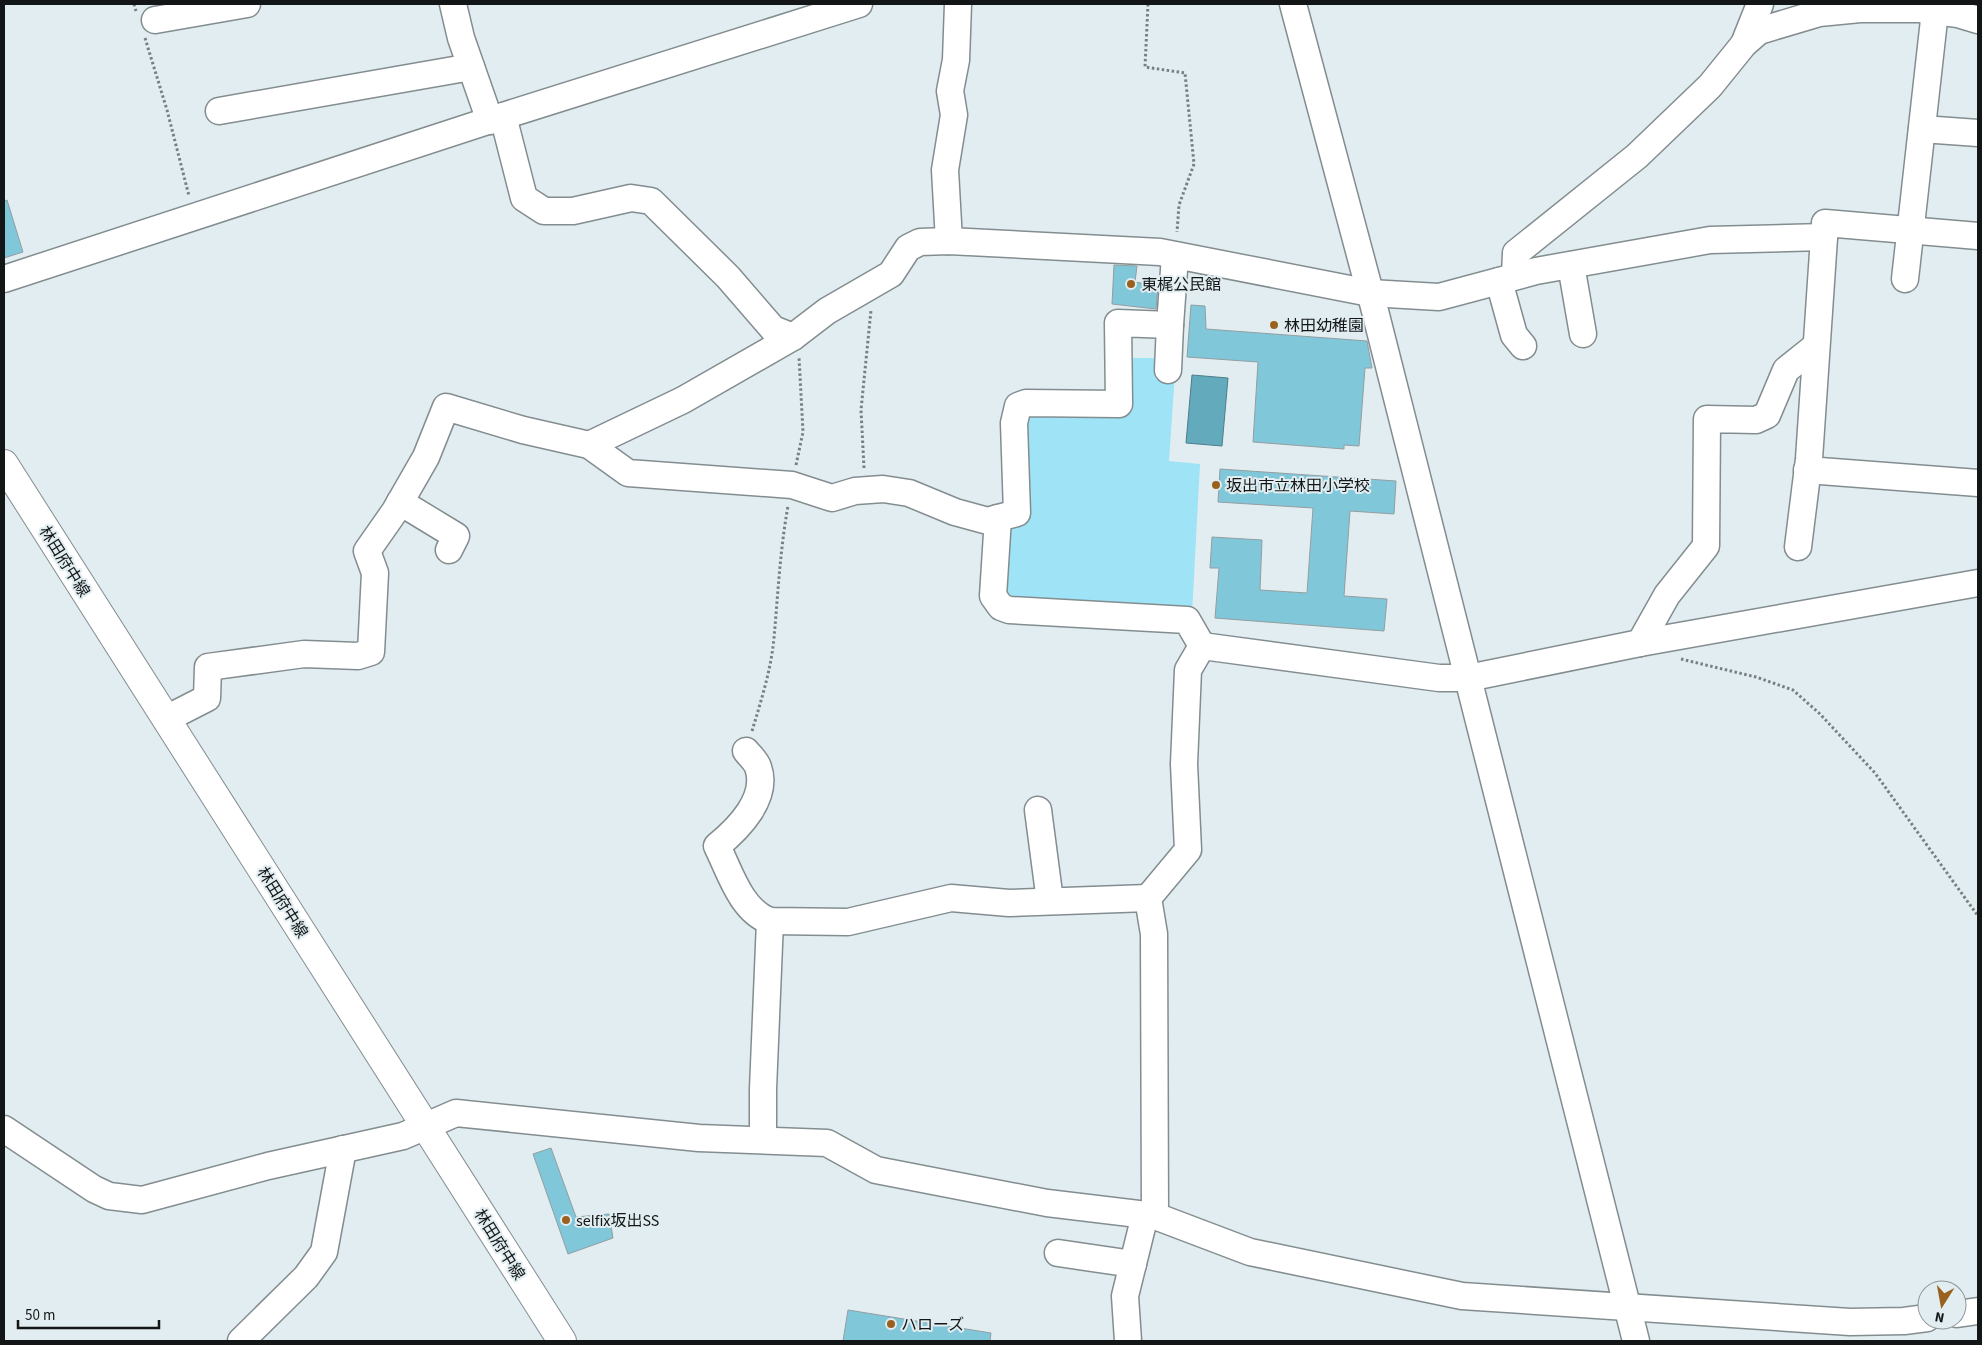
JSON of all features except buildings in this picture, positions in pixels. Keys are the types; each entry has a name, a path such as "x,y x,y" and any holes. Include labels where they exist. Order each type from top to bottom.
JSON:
{"main road":[{"name":"林田府中線","path":"4,464 562,1341"}],"street":[{"path":"145,21 247,4"},
{"path":"453,4 471,67 497,118 524,198 544,211 572,210 631,198 651,201 728,277 773,329 793,337"},
{"path":"4,279 497,118 859,4"},
{"path":"949,241 945,170 954,115 950,91 956,60 958,4"},
{"path":"1293,4 1370,293 1626,1308 1636,1341"},
{"path":"1744,44 1760,4"},
{"path":"1905,279 1934,7"},
{"path":"1523,346 1514,335 1507,279 1516,253 1637,156 1710,86 1744,44 1759,31 1819,14 1860,9 1934,7 1978,20"},
{"path":"219,111 471,67"},
{"path":"1922,128 1978,133"},
{"path":"1798,547 1807,470 1825,223 1978,236"},
{"path":"589,445 684,400 793,337 827,311 891,274 908,248 920,242 949,241 1160,252 1370,293 1439,297 1571,265 1710,240 1824,237"},
{"path":"1168,370 1175,256"},
{"path":"1571,265 1583,334"},
{"path":"166,719 207,698 208,667 304,654 358,656 371,652 375,573 367,550 400,502 426,457 446,408 523,430 589,445 628,473 792,485 832,498 860,491 884,489 909,493 955,512 988,521 1017,513 1014,423 1018,406 1026,403 1119,404 1118,323 1170,325"},
{"path":"1640,643 1667,595 1706,546 1707,419 1756,420 1767,415 1786,370 1816,346"},
{"path":"1807,470 1978,484"},
{"path":"400,502 456,536 449,550"},
{"path":"998,518 993,596 1001,606 1009,610 1187,620 1202,646"},
{"path":"1202,646 1440,678 1468,678 1640,643 1972,587"},
{"path":"746,751 758,766 760,785 746,816 736,830 717,846 749,908 758,917 770,921 848,922 950,898 1009,902 1148,898 1188,850 1184,764 1188,670 1202,646"},
{"path":"1038,810 1050,901"},
{"path":"1128,1341 1125,1296 1133,1264 1150,1216 1154,934 1148,898"},
{"path":"763,1140 763,1089 770,921"},
{"path":"4,1129 94,1189 109,1196 142,1200 268,1166 402,1136 456,1113 699,1138 827,1143 876,1170 1047,1203 1150,1216 1250,1252 1462,1296 1850,1322 1917,1319"},
{"path":"241,1341 306,1277 324,1252 343,1149"},
{"path":"1058,1253 1133,1264"}],"path":[{"path":"134,4 145,21 194,216"},
{"path":"1148,4 1145,67 1185,73 1194,164 1179,205 1175,256"},
{"path":"860,491 865,463 861,410 871,314 871,285"},
{"path":"746,751 765,687 774,639 783,534 803,432 798,344 793,337"},
{"path":"1673,657 1756,677 1793,690 1820,714 1875,773 1978,916"}],"shaded area":[{"path":"1126,358 1176,358 1169,461 1200,464 1192,614 1009,604 999,594 1018,424 1032,411 1126,412"},
{"path":"1192,375 1228,378 1222,446 1186,443"}],"place":[{"name":"東梶公民館","path":"1131,284"},
{"name":"林田幼稚園","path":"1274,325"},
{"name":"坂出市立林田小学校","path":"1216,485"},
{"name":"selfix坂出SS","path":"566,1220"},
{"name":"ハローズ","path":"891,1324"}]}
